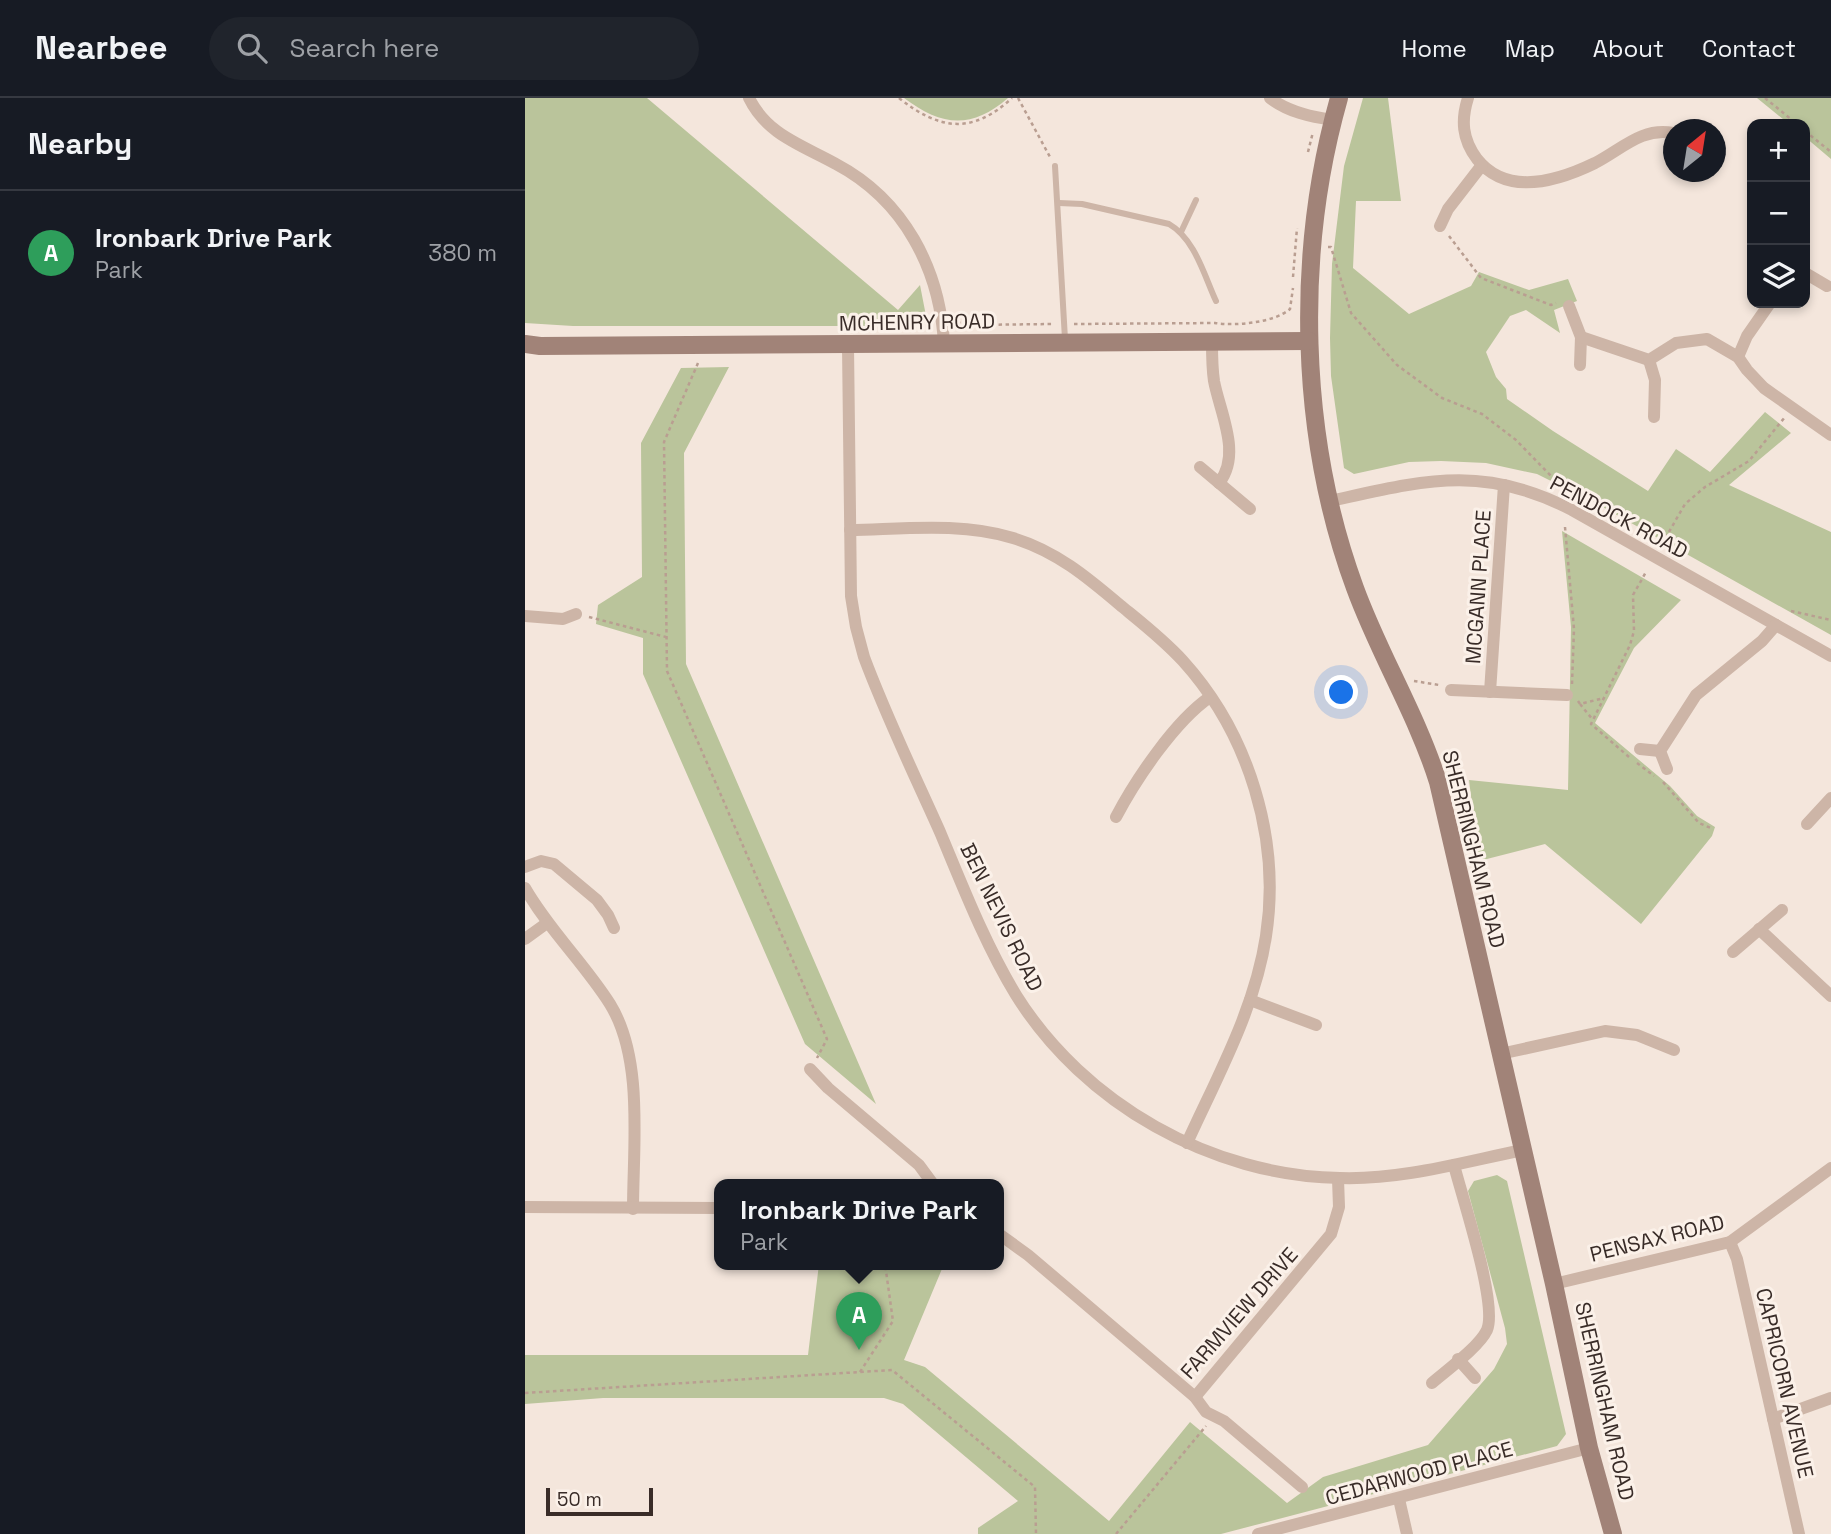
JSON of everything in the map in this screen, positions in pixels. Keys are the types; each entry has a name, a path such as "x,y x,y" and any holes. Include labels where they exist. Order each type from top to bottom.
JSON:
{"street":[{"path":"748,98 769,127 860,178 898,215 918,244 929,268 941,305 944,344"},
{"path":"1270,98 1289,110 1333,120"},
{"name":"SHERRINGHAM ROAD","path":"1339,98 1320,187 1313,245 1309,341 1315,412 1330,501 1353,584 1392,677 1419,730 1438,782 1554,1283 1589,1448 1613,1534"},
{"path":"1468,98 1463,114 1465,135 1472,152 1482,165 1505,179 1535,183 1594,163 1644,134 1663,131"},
{"path":"1440,226 1448,209 1482,165"},
{"path":"1810,276 1827,286"},
{"path":"1569,306 1581,337 1580,365"},
{"path":"1738,357 1747,336 1767,308"},
{"path":"1581,337 1649,360"},
{"path":"1649,360 1675,343 1707,339 1738,357 1764,388 1831,435"},
{"name":"MCHENRY ROAD","path":"525,344 848,346 1309,341"},
{"path":"1212,342 1214,383 1228,444 1227,468 1219,483"},
{"name":"BEN NEVIS ROAD","path":"848,346 851,596 864,657 984,934 1004,975 1039,1027 1088,1080 1151,1124 1187,1143 1234,1161 1269,1169 1338,1178 1383,1176 1454,1165 1523,1150"},
{"path":"1649,360 1655,380 1654,417"},
{"path":"1200,467 1250,509"},
{"name":"PENDOCK ROAD","path":"1330,501 1430,480 1474,480 1531,492 1560,504 1831,656"},
{"name":"MCGANN PLACE","path":"1490,692 1504,485"},
{"path":"850,530 969,530 1011,537 1046,551 1083,574 1155,634 1183,662 1210,697 1234,737 1249,772 1262,817 1267,848 1270,894 1266,936 1250,1000 1187,1143"},
{"path":"525,616 563,619 576,614"},
{"path":"1660,751 1696,695 1762,641 1776,625"},
{"name":"MCGANN PLACE","path":"1451,690 1569,695"},
{"path":"1116,817 1138,777 1192,710 1210,697"},
{"path":"1640,749 1660,751"},
{"path":"1660,751 1667,769"},
{"path":"1807,824 1831,798"},
{"path":"525,867 541,861 554,864 597,900 614,928"},
{"path":"525,888 547,923 609,1003 625,1036 633,1082 633,1209"},
{"path":"1733,951 1782,910"},
{"path":"525,939 547,923"},
{"path":"1759,929 1831,996"},
{"path":"1250,1000 1316,1025"},
{"path":"1500,1054 1605,1031 1637,1035 1674,1050"},
{"path":"810,1069 828,1088 919,1165 929,1179"},
{"path":"1432,1383 1484,1335 1488,1325 1485,1284 1454,1165"},
{"name":"PENSAX ROAD","path":"1554,1283 1730,1242 1831,1168"},
{"name":"FARMVIEW DRIVE","path":"1004,1237 1195,1397 1331,1234 1339,1207 1338,1178"},
{"path":"525,1207 714,1208"},
{"name":"CAPRICORN AVENUE","path":"1730,1242 1737,1259 1799,1534"},
{"path":"1458,1359 1475,1378"},
{"path":"1195,1397 1203,1409 1224,1420 1302,1487"},
{"path":"1773,1419 1831,1398"},
{"name":"CEDARWOOD PLACE","path":"1258,1534 1589,1448"},
{"path":"1399,1499 1407,1534"}],"lane":[{"path":"1055,166 1066,343"},
{"path":"1181,232 1196,200"},
{"path":"1059,204 1082,204 1169,223 1190,243 1216,302"}],"path":[{"path":"899,98 933,120 945,124 962,124 985,119 1012,98"},
{"path":"1018,98 1055,166"},
{"path":"1765,98 1791,119"},
{"path":"1810,135 1831,152"},
{"path":"1440,226 1481,278 1551,305 1566,299 1569,306"},
{"path":"1313,245 1331,247 1351,313 1397,365 1442,398 1482,414 1516,440 1551,476"},
{"path":"1072,324 1228,325 1269,321 1285,314"},
{"path":"957,322 967,325 1059,324"},
{"path":"698,363 664,442 667,671 827,1038 810,1069"},
{"path":"1662,544 1685,504 1705,487 1749,461 1792,409"},
{"path":"1566,527 1574,629 1569,695 1593,720"},
{"path":"1646,572 1633,594 1634,631 1630,645 1591,724 1665,783 1699,823 1713,829"},
{"path":"1791,611 1831,620"},
{"path":"576,614 666,637"},
{"path":"1392,677 1445,686 1451,690"},
{"path":"1580,704 1604,698"},
{"path":"860,1372 893,1321 886,1270"},
{"path":"525,1394 892,1370 1035,1487 1036,1534"},
{"path":"1116,1534 1190,1447 1211,1415"}],"green space":[{"path":"525,98 647,98 898,310 920,285 927,321 920,326 573,326 525,323"},
{"path":"904,98 1008,98 981,115 956,120 931,114"},
{"path":"1363,98 1388,98 1401,201 1356,201 1353,268 1409,314 1471,286 1479,272 1529,290 1568,279 1577,301 1554,310 1560,333 1526,310 1510,316 1486,352 1496,377 1506,389 1507,399 1648,491 1676,449 1710,472 1765,412 1791,433 1729,485 1831,532 1831,635 1599,505 1537,474 1486,463 1441,461 1409,462 1354,474 1344,468 1331,376 1332,264 1344,166"},
{"path":"1757,98 1831,98 1831,159 1810,141 1810,119 1783,119"},
{"path":"729,367 684,453 686,664 876,1104 805,1044 643,674 643,638 596,624 598,605 642,577 641,443 681,368"},
{"path":"1562,531 1681,600 1634,648 1595,723 1670,786 1697,816 1715,827 1712,836 1641,924 1545,844 1479,861 1469,780 1568,790 1571,627"},
{"path":"1497,1175 1507,1181 1566,1434 1557,1446 1221,1534 978,1534 978,1528 1018,1501 903,1404 884,1398 603,1398 525,1404 525,1355 808,1355 818,1270 942,1270 904,1360 925,1367 1109,1521 1190,1422 1287,1503 1323,1477 1428,1445 1494,1369 1507,1344 1468,1191 1474,1181"}],"place":[{"name":"Ironbark Drive Park","path":"859,1350"}]}
